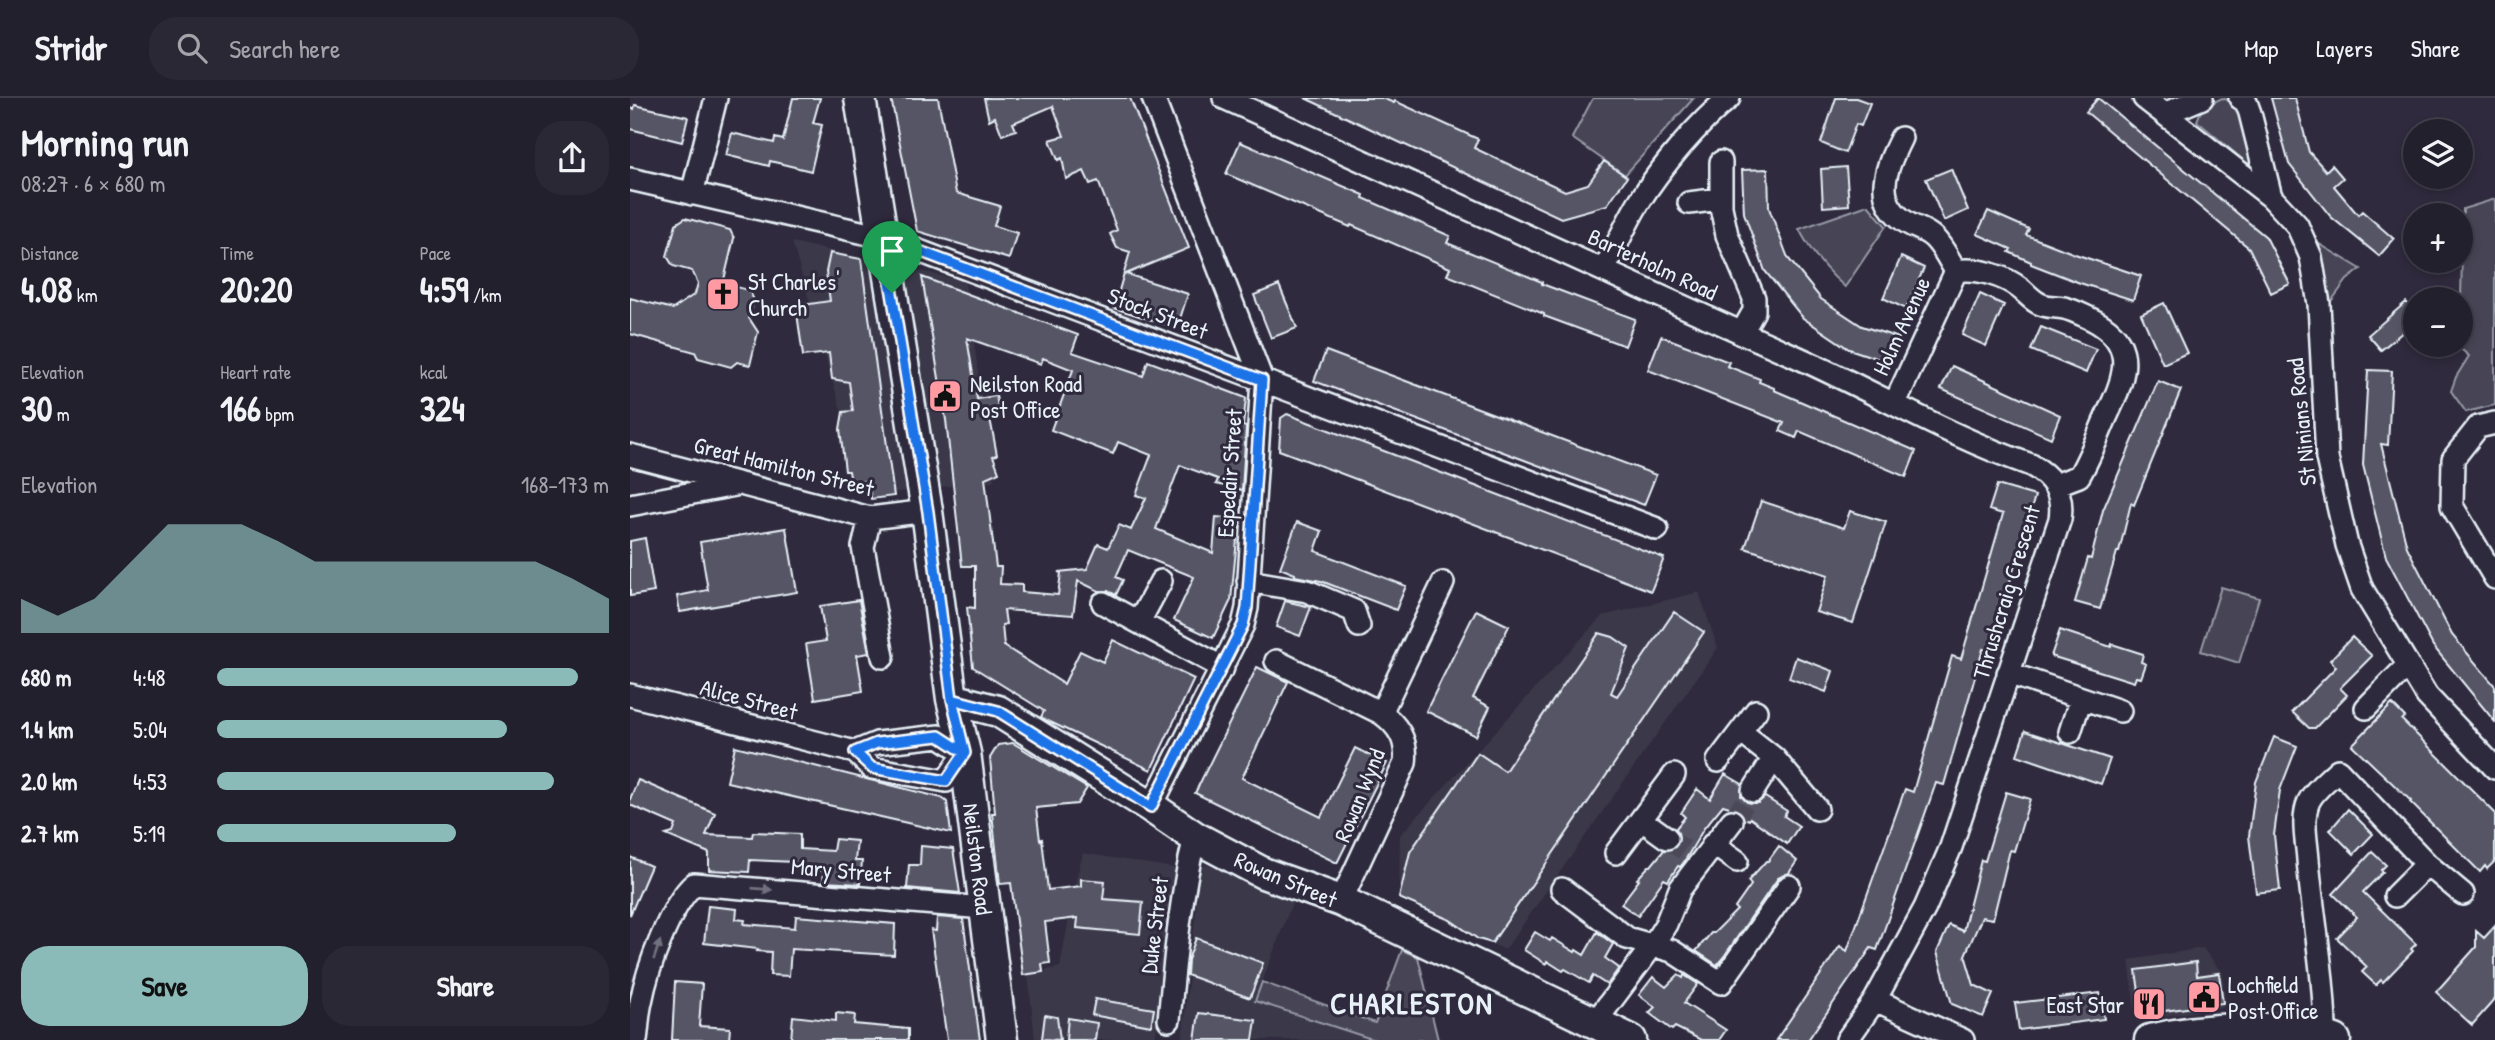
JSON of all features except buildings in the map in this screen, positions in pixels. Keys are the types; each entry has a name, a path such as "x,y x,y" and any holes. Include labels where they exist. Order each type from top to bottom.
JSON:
{"main road":[{"name":"Neilston Road","path":"860,98 928,512 952,699 965,753 1002,1040"},
{"name":"Rowan Street","path":"952,699 998,711 1195,837 1263,873 1341,901 1631,1040"},
{"path":"2150,1040 2260,1029 2330,1038"}],"street":[{"path":"692,194 716,98"},
{"name":"Espedair Street","path":"1151,807 1243,625 1247,608 1262,380 1153,98"},
{"name":"Barterholm Road","path":"1224,98 1895,403 1946,429 2031,465 2055,485"},
{"path":"1604,270 1640,200 1676,153 1729,98"},
{"name":"St Ninians Road","path":"2144,98 2271,197 2297,225 2311,257 2319,304 2327,458 2347,545 2362,589 2427,696 2495,768"},
{"path":"2164,114 2202,98"},
{"path":"2240,98 2246,103 2250,113 2271,197"},
{"path":"1901,138 1885,173 1884,187 1888,201 1895,213 1906,222 1936,239 1956,271"},
{"path":"1721,162 1720,200 1727,235 1754,298 1754,311 1741,334"},
{"name":"Stock Street","path":"630,179 882,237 1657,529"},
{"path":"1689,202 1720,200"},
{"name":"Thrushcraig Crescent","path":"1847,1040 1875,1000 1925,908 1951,847 2060,519 2061,499 2055,485 2079,476 2121,386 2124,363 2118,341 2111,332 2093,320 2065,308 2048,308 2032,300 2020,288 1985,272 1967,269 1956,271"},
{"name":"Holm Avenue","path":"1895,403 1956,271"},
{"path":"2495,423 2478,427 2453,459 2452,506 2495,578"},
{"name":"Great Hamilton Street","path":"630,455 870,518 928,512"},
{"path":"630,505 744,484"},
{"path":"870,518 863,547 883,657"},
{"path":"1139,622 1161,581"},
{"path":"1248,581 1307,591 1354,611 1359,626"},
{"path":"1381,713 1443,583"},
{"path":"1103,603 1223,668"},
{"name":"Rowan Wynd","path":"1276,661 1381,713 1402,736 1406,751 1405,763 1341,901"},
{"path":"2366,708 2407,666"},
{"path":"2008,673 2120,711"},
{"name":"Alice Street","path":"630,695 855,752 872,768 946,781 965,753"},
{"path":"2070,732 2081,698"},
{"path":"1718,761 1756,711"},
{"path":"1741,732 1774,758 1817,809"},
{"path":"855,752 877,743 939,736 965,753"},
{"path":"1753,791 1774,758"},
{"path":"2330,1038 2313,916 2305,818 2310,801 2338,770 2427,864 2463,894"},
{"path":"1616,853 1674,775"},
{"path":"1642,820 1667,838"},
{"path":"1596,1021 1653,945 1666,923 1680,889 1732,821"},
{"name":"Duke Street","path":"1169,1020 1177,939 1188,864 1195,837"},
{"path":"1713,844 1737,861"},
{"path":"2395,896 2427,864"},
{"name":"Mary Street","path":"636,1040 641,1001 659,943 684,892 694,884 984,908"},
{"path":"1562,889 1627,938 1672,951 1721,983 1789,886"},
{"path":"1875,1000 1963,1040"}],"shaded area":[{"path":"1593,98 1694,98 1625,175 1572,138"},
{"path":"2222,98 2237,103 2254,156 2248,164 2197,121 2202,108"},
{"path":"2495,199 2495,405 2466,412 2451,391 2468,357 2473,357 2473,287 2461,287 2462,273 2473,273 2473,206"},
{"path":"1868,205 1886,226 1845,287 1819,260 1799,229"},
{"path":"792,242 965,281 994,481 866,496"},
{"path":"2316,242 2361,269 2347,280 2329,304"},
{"path":"2221,587 2259,598 2239,663 2201,651"},
{"path":"1699,592 1718,648 1505,950 1399,898 1400,835 1602,616"},
{"path":"1083,853 1180,869 1155,1040 1035,1040 1028,974 1060,967"},
{"path":"1205,864 1294,898 1255,1001 1375,1040 1182,1040 1200,872"},
{"path":"2203,948 2223,974 2224,1007 2136,1021 2129,960"},
{"path":"1402,950 1418,957 1438,1040 1375,1040 1255,1001 1262,982 1375,1023"}],"tunnel":[{"path":"1732,821 1753,791"},
{"path":"1667,838 1700,861"}],"place":[{"name":"St Charles' Church","path":"723,294"},
{"name":"Neilston Road Post Office","path":"945,396"},
{"name":"Lochfield Post Office","path":"2204,997"},
{"name":"East Star","path":"2149,1004"}],"district":[{"name":"CHARLESTON","path":"1412,1003"}],"route":[{"path":"892,293 882,237 1262,380 1247,608 1243,625 1151,807 998,711 952,699 965,753 946,781 872,768 855,752 877,743 939,736 965,753 952,699 928,512 892,293"}]}
